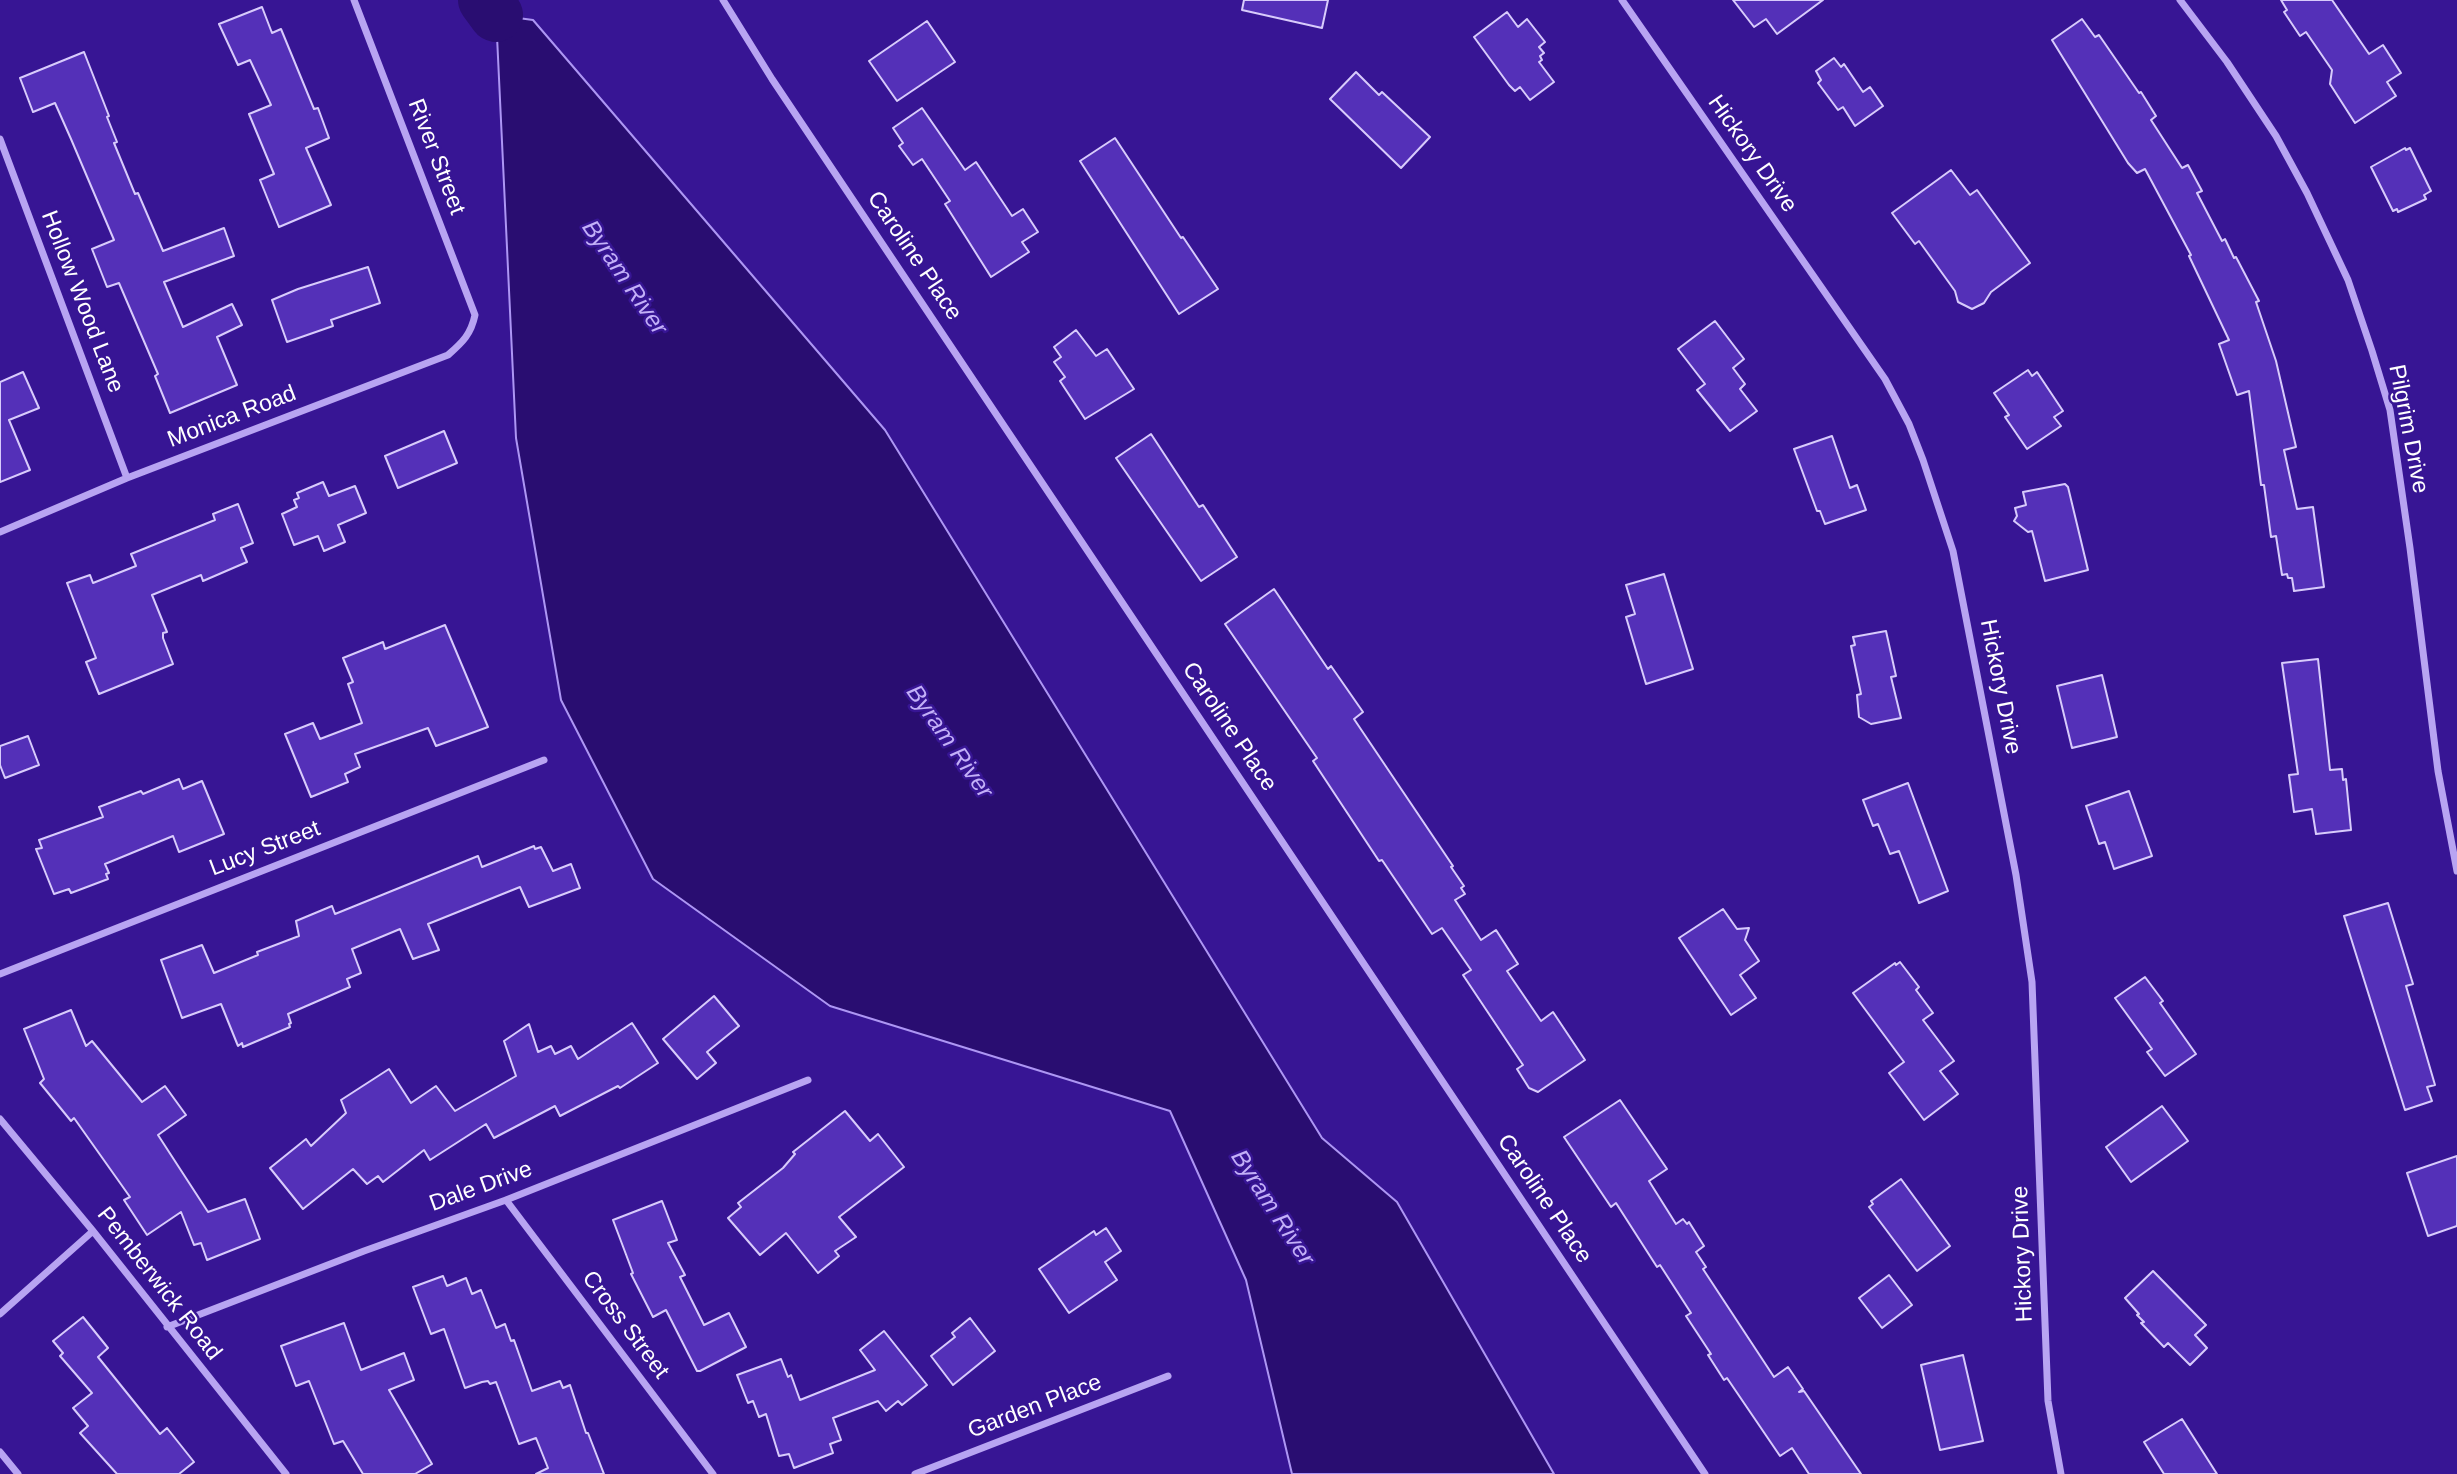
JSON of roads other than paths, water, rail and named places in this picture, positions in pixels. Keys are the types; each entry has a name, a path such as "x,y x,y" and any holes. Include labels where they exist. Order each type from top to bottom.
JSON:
{"street":[{"name":"River Street","path":"354,0 475,315 472,330"},
{"name":"Caroline Place","path":"723,0 772,79 1705,1474"},
{"name":"Hickory Drive","path":"1622,0 1885,379 1909,424 1953,551 1998,776 2032,982 2048,1401 2061,1474"},
{"name":"Pilgrim Drive","path":"2180,0 2227,62 2288,159 2348,280 2372,351 2390,410 2438,771 2457,870"},
{"name":"Hollow Wood Lane","path":"0,139 128,478"},
{"name":"Monica Road","path":"0,532 128,478 448,355 472,330"},
{"name":"Lucy Street","path":"0,974 544,761"},
{"name":"Dale Drive","path":"167,1327 506,1200 808,1080"},
{"name":"Pemberwick Road","path":"0,1119 93,1231 286,1474"},
{"name":"Cross Street","path":"506,1200 713,1474"},
{"path":"0,1314 93,1231"},
{"name":"Garden Place","path":"915,1474 1168,1376"},
{"path":"0,1452 18,1474"}],"water":[{"path":"496,15 533,20 885,430 1322,1138 1397,1202 1554,1474 1292,1474 1246,1280 1170,1111 830,1006 653,879 561,700 516,438"}],"waterway":[{"name":"Byram River","path":"485,0 496,15"}]}
